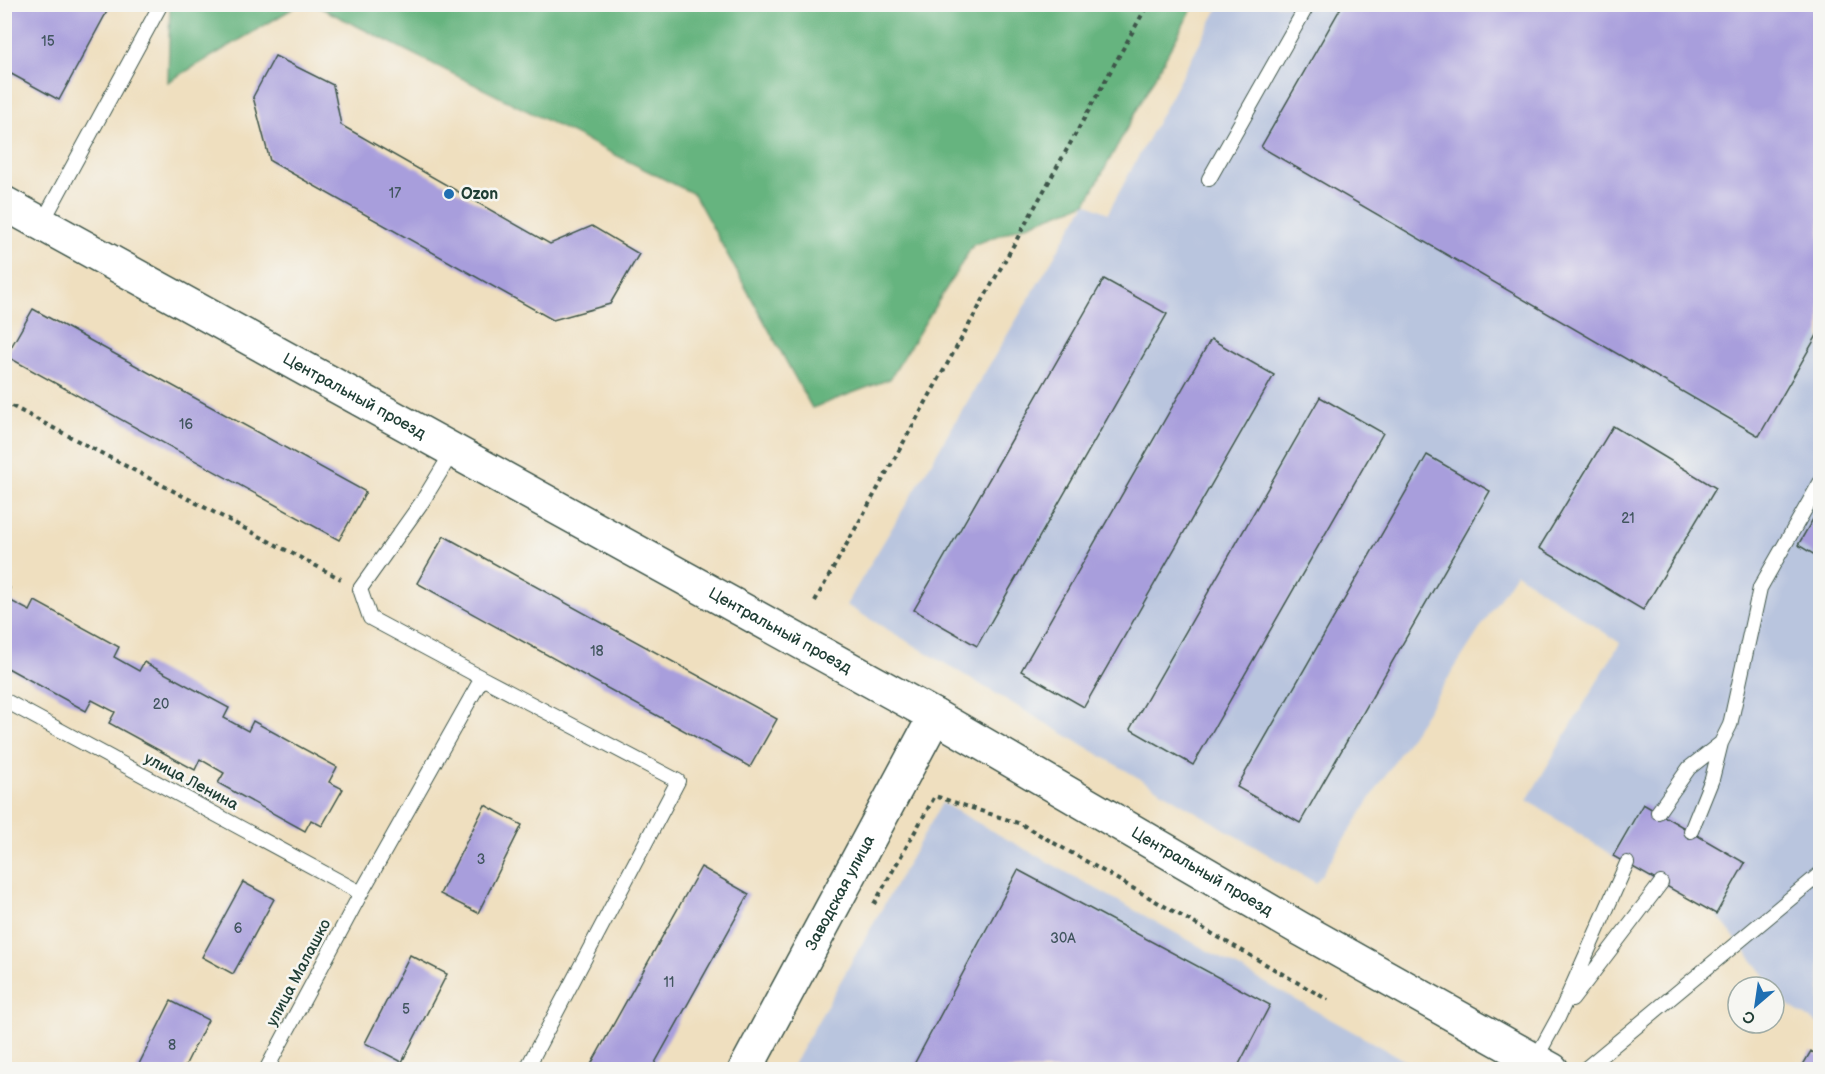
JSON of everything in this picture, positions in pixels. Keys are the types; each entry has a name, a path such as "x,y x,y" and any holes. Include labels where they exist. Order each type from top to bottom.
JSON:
{"main road":[{"name":"Центральный проезд","path":"4,203 935,716 1299,928 1543,1064"},
{"name":"Заводская улица","path":"745,1070 935,716"}],"lane":[{"path":"42,223 161,4"},
{"path":"1209,179 1308,4"},
{"path":"453,451 422,502 360,589 370,618 678,781 526,1070"},
{"path":"1690,831 1712,779 1721,743 1730,725 1760,588 1821,483"},
{"name":"улица Малашко","path":"266,1070 361,892 482,678"},
{"name":"улица Ленина","path":"4,700 361,892"},
{"path":"1658,812 1689,768 1721,743"},
{"path":"1543,1064 1558,1018 1627,863"},
{"path":"1584,1070 1821,874"},
{"path":"1558,1018 1661,883"}],"path":[{"path":"815,600 1148,4"},
{"path":"4,402 360,589"},
{"path":"872,908 935,796 1021,824 1328,1000"}],"shaded area":[{"path":"1220,5 1820,5 1820,1025 1789,1006 1786,1002 1786,975 1764,975 1716,914 1613,856 1527,800 1620,643 1516,573 1316,883 846,605 1086,203 1108,213"},
{"path":"942,803 1420,1069 790,1070"}],"green space":[{"path":"170,4 299,5 168,82"},
{"path":"1194,4 1086,203 973,245 890,379 812,408 694,194 315,5"}],"building":[{"path":"8,4 111,4 59,100 4,70 4,12"},
{"path":"1343,4 1820,4 1820,330 1759,436 1261,147"},
{"path":"275,56 333,85 341,125 550,244 592,226 639,254 610,304 553,320 270,161 253,97"},
{"path":"1104,279 1167,314 977,646 914,610"},
{"path":"33,309 366,492 339,540 6,356"},
{"path":"1211,339 1274,375 1084,707 1021,671"},
{"path":"1320,397 1383,433 1193,765 1130,729"},
{"path":"1613,426 1716,488 1643,610 1539,548"},
{"path":"1427,455 1490,491 1300,823 1237,787"},
{"path":"1820,507 1820,558 1798,545"},
{"path":"444,536 777,719 750,767 417,583"},
{"path":"4,585 10,588 5,598 30,611 35,601 119,647 114,657 139,671 144,662 229,708 224,718 248,731 253,721 337,767 329,782 343,789 322,826 311,820 305,831 218,783 224,773 200,759 195,770 109,723 115,712 92,700 86,711 4,666"},
{"path":"1643,804 1745,863 1716,914 1613,856"},
{"path":"485,805 522,825 478,913 440,894"},
{"path":"701,867 749,894 651,1070 588,1070"},
{"path":"1018,870 1270,1005 1236,1070 911,1070"},
{"path":"243,882 274,899 233,974 202,957"},
{"path":"410,955 447,974 402,1062 365,1043"},
{"path":"171,1001 208,1020 183,1070 136,1070"},
{"path":"1811,1051 1820,1057 1820,1070 1800,1070"}],"place":[{"name":"Ozon","path":"449,194"}]}
